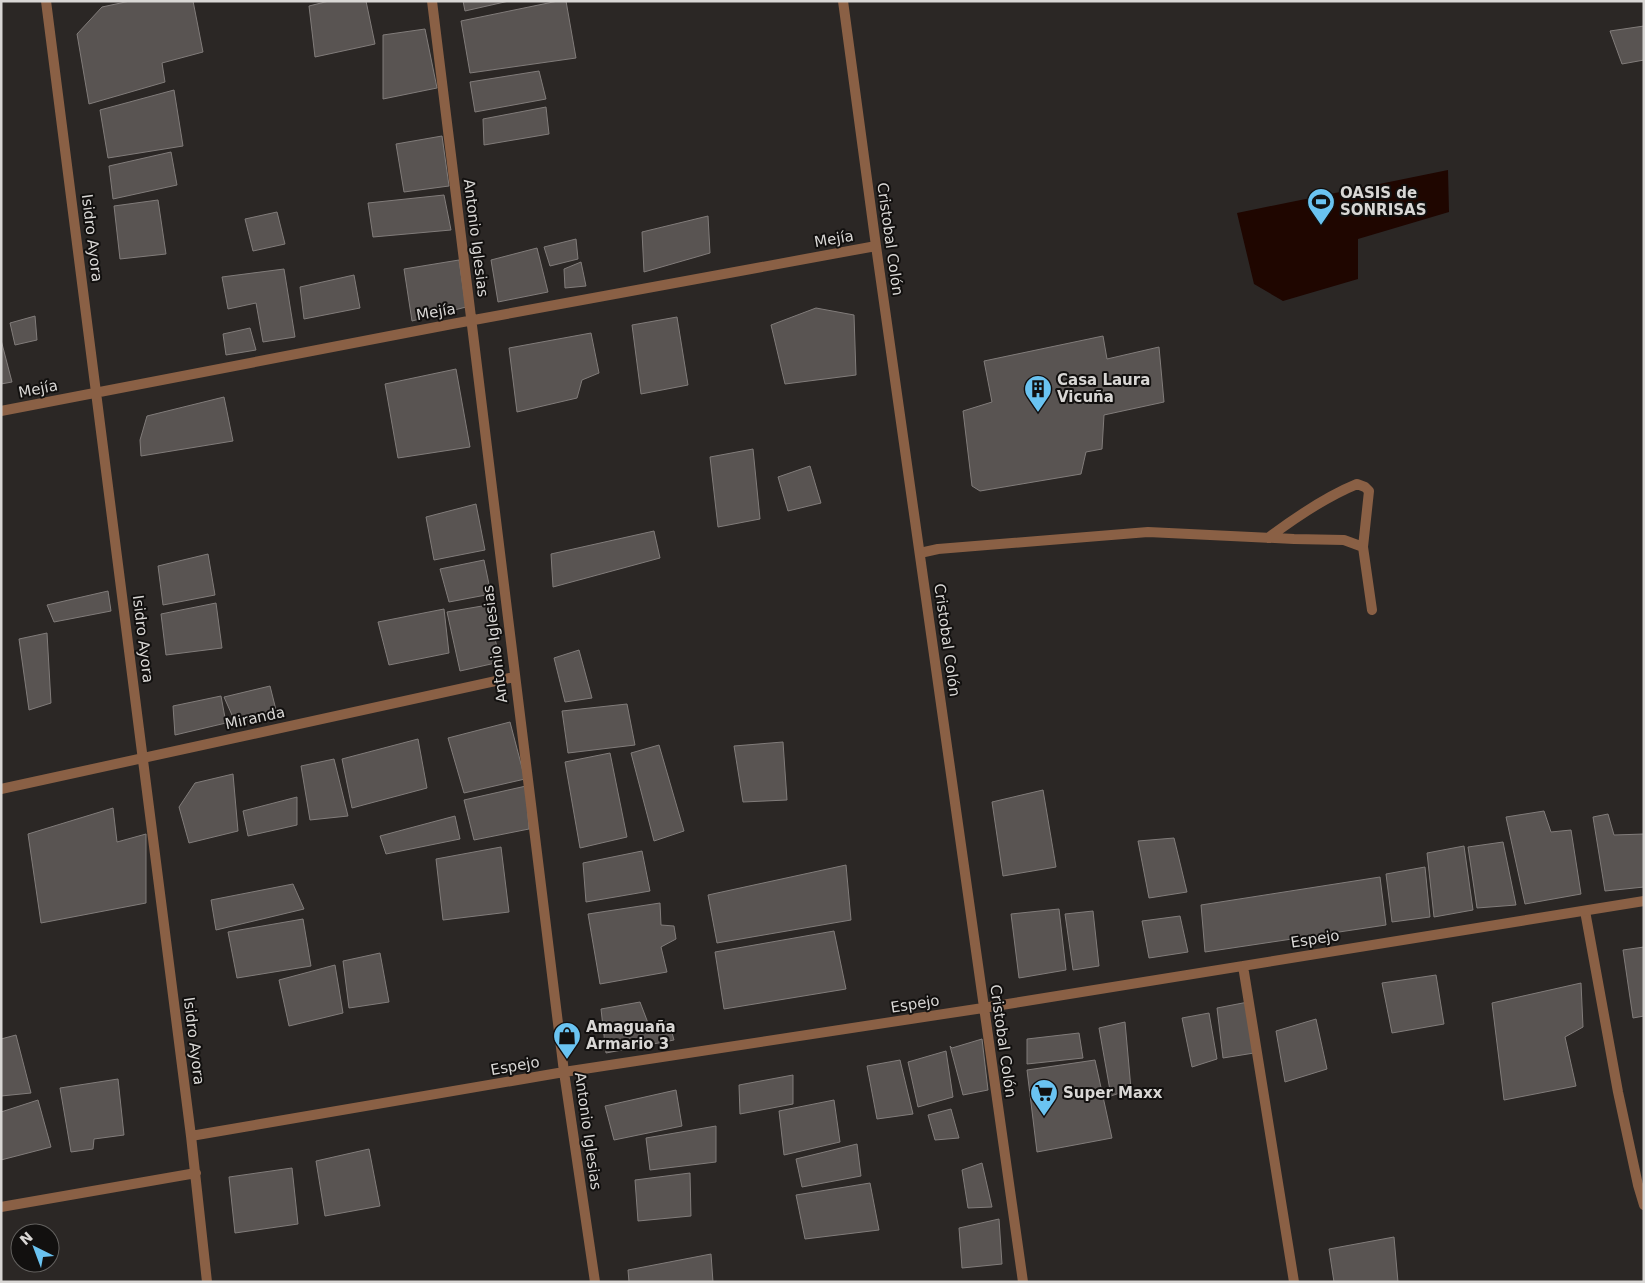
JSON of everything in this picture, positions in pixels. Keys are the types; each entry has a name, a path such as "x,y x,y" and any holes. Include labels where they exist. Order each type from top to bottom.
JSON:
{"street":[{"name":"Isidro Ayora","path":"46,1 196,1173 207,1282"},
{"name":"Antonio Iglesias","path":"432,1 564,1072 595,1282"},
{"name":"Cristobal Colón","path":"844,1 876,246 1022,1282"},
{"name":"Mejía","path":"1,411 876,246"},
{"path":"1268,538 1338,491 1357,484 1365,486 1370,490 1363,547 1372,610"},
{"path":"920,553 938,549 1148,532 1344,540 1363,547"},
{"name":"Miranda","path":"1,789 514,677"},
{"name":"Espejo","path":"191,1136 564,1072 983,1008 1644,901"},
{"path":"1585,911 1618,1092 1644,1205"},
{"path":"1243,966 1294,1282"},
{"path":"1,1207 196,1173"}],"shaded area":[{"name":"OASIS de SONRISAS","path":"1448,170 1449,212 1358,239 1358,279 1283,301 1254,284 1237,213"}],"building":[{"path":"130,1 193,1 203,52 162,63 165,82 89,104 77,34 102,7"},
{"path":"329,1 366,1 375,44 315,57 309,6"},
{"path":"463,1 509,1 465,11"},
{"path":"566,1 576,58 470,73 461,21"},
{"path":"1644,26 1644,60 1622,64 1610,31"},
{"path":"425,29 437,88 383,99 383,35"},
{"path":"539,71 546,99 475,112 470,82"},
{"path":"174,90 183,146 108,158 100,110"},
{"path":"546,107 549,134 484,145 483,119"},
{"path":"442,136 449,186 404,192 396,144"},
{"path":"171,152 177,185 113,199 109,166"},
{"path":"444,195 451,230 373,237 368,203"},
{"path":"158,200 166,254 120,259 114,206"},
{"path":"277,212 285,244 253,251 245,219"},
{"path":"708,216 710,253 644,272 642,232"},
{"path":"576,239 578,259 550,266 544,247"},
{"path":"537,248 548,292 498,302 491,260"},
{"path":"459,260 466,307 412,321 404,269"},
{"path":"581,262 586,286 565,288 564,269"},
{"path":"284,269 295,337 263,342 256,303 228,309 222,277"},
{"path":"354,275 360,308 304,319 300,287"},
{"path":"816,308 854,315 856,375 785,384 771,325"},
{"path":"35,316 37,340 15,345 10,323"},
{"path":"677,317 688,385 641,394 632,325"},
{"path":"250,328 256,350 226,355 223,334"},
{"path":"591,333 599,373 582,380 577,398 517,412 509,348"},
{"name":"Casa Laura Vicuña","path":"1103,336 1107,359 1159,347 1164,402 1104,415 1102,449 1086,452 1081,474 980,491 972,486 963,411 992,402 984,361"},
{"path":"1,340 12,382 1,384"},
{"path":"456,369 470,447 398,458 385,384"},
{"path":"224,397 233,441 141,456 140,440 147,416"},
{"path":"753,449 760,519 718,527 710,457"},
{"path":"810,466 821,503 788,511 778,477"},
{"path":"476,504 485,550 434,560 426,517"},
{"path":"654,531 660,558 553,587 551,554"},
{"path":"208,554 215,595 163,605 158,566"},
{"path":"484,560 491,594 449,602 440,569"},
{"path":"108,591 111,611 54,622 47,605"},
{"path":"216,603 222,648 166,655 161,614"},
{"path":"488,605 500,662 460,671 447,612"},
{"path":"444,609 449,653 389,665 378,622"},
{"path":"47,633 51,703 29,710 19,639"},
{"path":"579,650 592,698 565,702 554,658"},
{"path":"270,686 277,714 235,722 224,697"},
{"path":"221,696 226,723 175,735 173,706"},
{"path":"627,704 635,745 568,753 562,711"},
{"path":"510,722 525,779 464,793 448,738"},
{"path":"418,739 427,788 352,808 342,759"},
{"path":"783,742 787,800 743,802 734,746"},
{"path":"659,745 684,831 654,841 631,753"},
{"path":"610,753 627,837 580,848 565,762"},
{"path":"334,759 348,816 310,820 301,766"},
{"path":"233,774 238,831 189,843 179,807 195,783"},
{"path":"526,786 529,829 474,840 464,800"},
{"path":"1043,790 1056,867 1003,876 992,802"},
{"path":"297,797 297,825 248,836 243,811"},
{"path":"113,808 117,842 146,834 146,903 41,923 28,834"},
{"path":"1544,811 1551,832 1571,830 1581,894 1525,904 1506,817"},
{"path":"1608,814 1614,835 1644,834 1644,887 1605,891 1593,817"},
{"path":"455,816 460,839 386,854 380,836"},
{"path":"1174,838 1187,892 1149,898 1138,841"},
{"path":"1503,842 1516,905 1477,908 1468,847"},
{"path":"1464,846 1473,910 1434,917 1427,853"},
{"path":"501,847 509,912 443,920 436,859"},
{"path":"642,851 650,891 586,902 583,863"},
{"path":"846,865 851,920 717,943 708,895"},
{"path":"1425,867 1430,917 1392,922 1386,874"},
{"path":"1380,877 1386,925 1205,952 1201,905"},
{"path":"293,884 304,909 216,930 211,900"},
{"path":"660,903 661,925 674,926 676,939 661,947 667,972 600,984 588,914"},
{"path":"1059,909 1066,970 1019,978 1011,914"},
{"path":"1093,911 1099,966 1073,970 1065,914"},
{"path":"1180,916 1188,952 1149,958 1142,921"},
{"path":"303,919 311,966 237,978 228,932"},
{"path":"834,931 846,989 724,1009 715,952"},
{"path":"1644,947 1644,1016 1633,1018 1623,950"},
{"path":"380,953 389,1002 349,1008 343,961"},
{"path":"335,965 343,1013 289,1026 279,980"},
{"path":"1436,975 1444,1024 1392,1033 1382,983"},
{"path":"1581,983 1583,1027 1565,1037 1576,1086 1504,1100 1492,1003"},
{"path":"640,1002 648,1023 669,1022 674,1040 606,1053 601,1009"},
{"path":"1248,1002 1254,1053 1223,1058 1217,1008"},
{"path":"1209,1013 1217,1059 1192,1067 1182,1018"},
{"path":"1316,1019 1327,1069 1285,1082 1276,1031"},
{"path":"1125,1022 1131,1089 1111,1096 1099,1028"},
{"path":"1079,1033 1083,1058 1027,1064 1027,1039"},
{"path":"16,1035 31,1093 1,1096 1,1039"},
{"path":"982,1039 988,1090 963,1095 950,1046 952,1048"},
{"path":"946,1051 953,1097 918,1107 908,1062"},
{"path":"900,1060 913,1114 877,1119 867,1066"},
{"path":"1095,1060 1112,1138 1037,1152 1027,1070"},
{"path":"793,1075 793,1104 740,1114 739,1085"},
{"path":"118,1079 124,1135 94,1139 93,1149 71,1152 60,1088"},
{"path":"676,1090 682,1126 614,1140 605,1106"},
{"path":"38,1100 51,1147 1,1160 1,1112"},
{"path":"834,1100 840,1142 784,1155 779,1111"},
{"path":"951,1109 959,1138 935,1140 928,1115"},
{"path":"716,1126 716,1162 650,1170 646,1138"},
{"path":"857,1144 861,1176 802,1187 796,1159"},
{"path":"369,1149 380,1206 325,1216 316,1161"},
{"path":"982,1163 992,1207 968,1208 962,1170"},
{"path":"292,1168 298,1224 235,1233 229,1177"},
{"path":"690,1173 691,1216 638,1221 635,1180"},
{"path":"870,1183 879,1230 805,1239 796,1195"},
{"path":"999,1219 1002,1264 962,1268 959,1228"},
{"path":"1394,1237 1398,1282 1334,1282 1329,1249"},
{"path":"711,1254 713,1282 629,1282 628,1270"}],"place":[{"name":"OASIS de SONRISAS","path":"1321,226"},
{"name":"Casa Laura Vicuña","path":"1038,413"},
{"name":"Amaguaña Armario 3","path":"567,1060"},
{"name":"Super Maxx","path":"1044,1117"}]}
